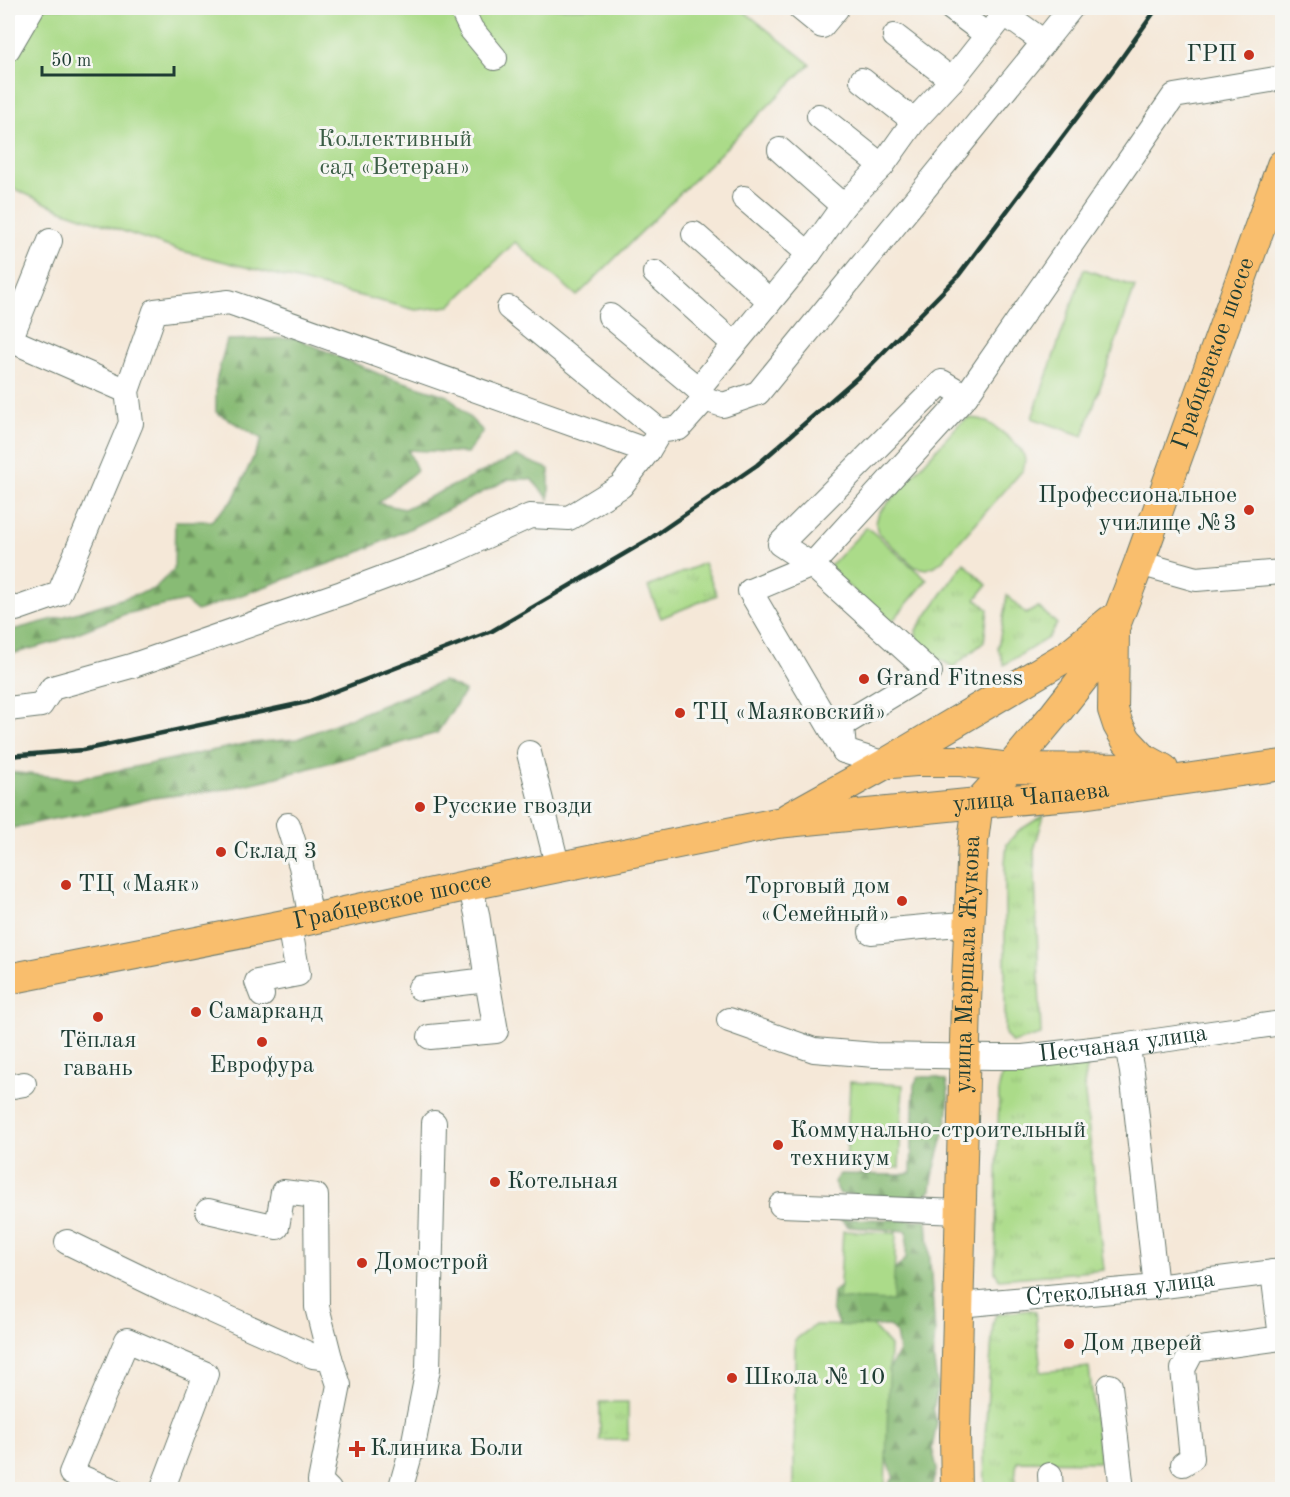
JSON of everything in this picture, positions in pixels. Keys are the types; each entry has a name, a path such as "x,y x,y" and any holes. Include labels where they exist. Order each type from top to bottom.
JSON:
{"main road":[{"name":"Грабцевское шоссе","path":"8,979 777,823 885,764 1067,656 1118,619 1282,165"},
{"name":"улица Маршала Жукова","path":"956,1490 955,1434 960,1212 969,924 973,841 978,803 1010,768 1088,672 1118,619"},
{"path":"1118,619 1113,710 1127,741 1143,758 1163,769"},
{"path":"885,764 960,761 1010,768 1245,770"},
{"name":"улица Чапаева","path":"777,823 1082,794 1282,765"}],"street":[{"path":"8,49 32,8"},
{"path":"461,8 471,29 495,58"},
{"path":"800,8 822,26 837,8"},
{"path":"951,8 987,35"},
{"path":"610,316 701,394 723,405 758,393 1071,8"},
{"path":"8,709 40,705 52,688 131,666 342,593 449,553 530,516 569,518 621,486 654,441 679,428 734,344 809,254 843,206 882,165 914,121 952,80 1007,11 1044,42"},
{"path":"895,36 952,80"},
{"path":"885,764 844,751 750,591 812,565 966,396 1174,96 1282,78"},
{"path":"862,80 914,121"},
{"path":"819,116 882,165"},
{"path":"780,150 843,206"},
{"path":"744,198 809,254"},
{"path":"694,234 770,301"},
{"path":"50,241 9,340 127,391"},
{"path":"655,273 734,344"},
{"path":"8,606 16,609 59,594 131,423 127,391 156,311 228,302 654,441"},
{"path":"509,308 654,441"},
{"path":"844,751 842,725 930,672 812,565 780,544 942,382 966,396"},
{"path":"1140,563 1196,579 1282,572"},
{"path":"529,753 558,868"},
{"path":"262,995 257,982 298,974 301,866 288,825"},
{"path":"430,1037 496,1030 470,885"},
{"path":"871,932 969,924"},
{"path":"420,988 488,980"},
{"name":"Песчаная улица","path":"729,1020 814,1050 875,1055 980,1057 1023,1057 1282,1023"},
{"path":"1127,1045 1156,1287"},
{"path":"400,1490 414,1441 428,1369 434,1123"},
{"path":"208,1211 277,1227 283,1192 316,1196 317,1306 339,1385 320,1481 329,1490"},
{"path":"781,1205 960,1212"},
{"path":"67,1242 164,1289 313,1356 330,1358"},
{"path":"1183,1464 1192,1458 1183,1368 1193,1350 1282,1338 1278,1272"},
{"name":"Стекольная улица","path":"959,1305 1156,1287 1278,1272"},
{"path":"112,1490 71,1473 128,1340 206,1374 162,1490"},
{"path":"1110,1386 1122,1490"}],"green space":[{"name":"Коллективный сад «Ветеран»","path":"8,8 740,8 810,64 577,296 515,242 450,306 416,310 178,250 59,209 8,186"},
{"path":"1084,269 1135,287 1083,436 1032,418"},
{"path":"296,338 379,374 448,396 483,431 467,453 408,450 417,470 378,503 404,509 516,456 549,469 549,499 531,479 509,479 353,555 197,611 185,601 125,614 52,643 8,655 8,631 154,589 174,569 175,521 211,521 233,500 262,439 216,412 216,381 227,340"},
{"path":"969,418 984,421 1011,440 1024,456 1023,470 943,560 926,569 915,567 878,533 876,525 879,513 960,423"},
{"path":"867,527 927,580 890,624 828,568"},
{"path":"704,563 717,595 661,618 648,587"},
{"path":"964,563 987,585 976,599 988,609 984,642 953,667 917,646 916,630"},
{"path":"1007,595 1026,614 1038,607 1057,624 1048,638 1004,665 998,648"},
{"path":"443,681 465,691 437,733 226,789 153,798 107,810 8,829 8,772 77,779 249,743 297,739"},
{"path":"1044,815 1034,850 1041,1035 1012,1043 1005,1034 1007,844 1018,831"},
{"path":"1088,1063 1084,1085 1104,1270 999,1279 995,1272 999,1087 1002,1075"},
{"path":"918,1077 935,1077 946,1081 948,1095 946,1122 931,1190 921,1198 840,1194 834,1182 840,1174 900,1175 911,1173 914,1085"},
{"path":"850,1082 903,1085 899,1168 846,1165"},
{"path":"840,1219 927,1220 935,1333 933,1356 938,1390 933,1408 937,1423 932,1448 937,1468 931,1489 886,1489 894,1477 881,1445 882,1382 899,1351 896,1333 889,1326 839,1326 832,1309 833,1292 850,1279 886,1280 906,1258 907,1231 849,1227"},
{"path":"843,1231 896,1233 893,1301 839,1299"},
{"path":"1035,1311 1041,1372 1089,1367 1100,1462 1017,1461 1014,1489 985,1490 984,1450 993,1323 996,1314"},
{"path":"815,1325 872,1326 890,1346 885,1489 794,1489 795,1340"},
{"path":"600,1402 628,1402 628,1440 600,1440"}],"railway":[{"path":"8,756 83,750 307,702 492,631 648,540 757,465 866,370 959,275 1157,8"}],"place":[{"name":"ГРП","path":"1249,55"},
{"name":"Профессиональное училище №3","path":"1249,510"},
{"name":"Grand Fitness","path":"864,679"},
{"name":"ТЦ «Маяковский»","path":"680,713"},
{"name":"Русские гвозди","path":"420,807"},
{"name":"Склад 3","path":"221,852"},
{"name":"ТЦ «Маяк»","path":"66,885"},
{"name":"Торговый дом «Семейный»","path":"902,901"},
{"name":"Самарканд","path":"196,1012"},
{"name":"Тёплая гавань","path":"98,1017"},
{"name":"Еврофура","path":"262,1042"},
{"name":"Коммунально-строительный техникум","path":"778,1145"},
{"name":"Котельная","path":"495,1182"},
{"name":"Домострой","path":"362,1263"},
{"name":"Дом дверей","path":"1069,1344"},
{"name":"Школа № 10","path":"732,1378"},
{"name":"Клиника Боли","path":"357,1449"}]}
